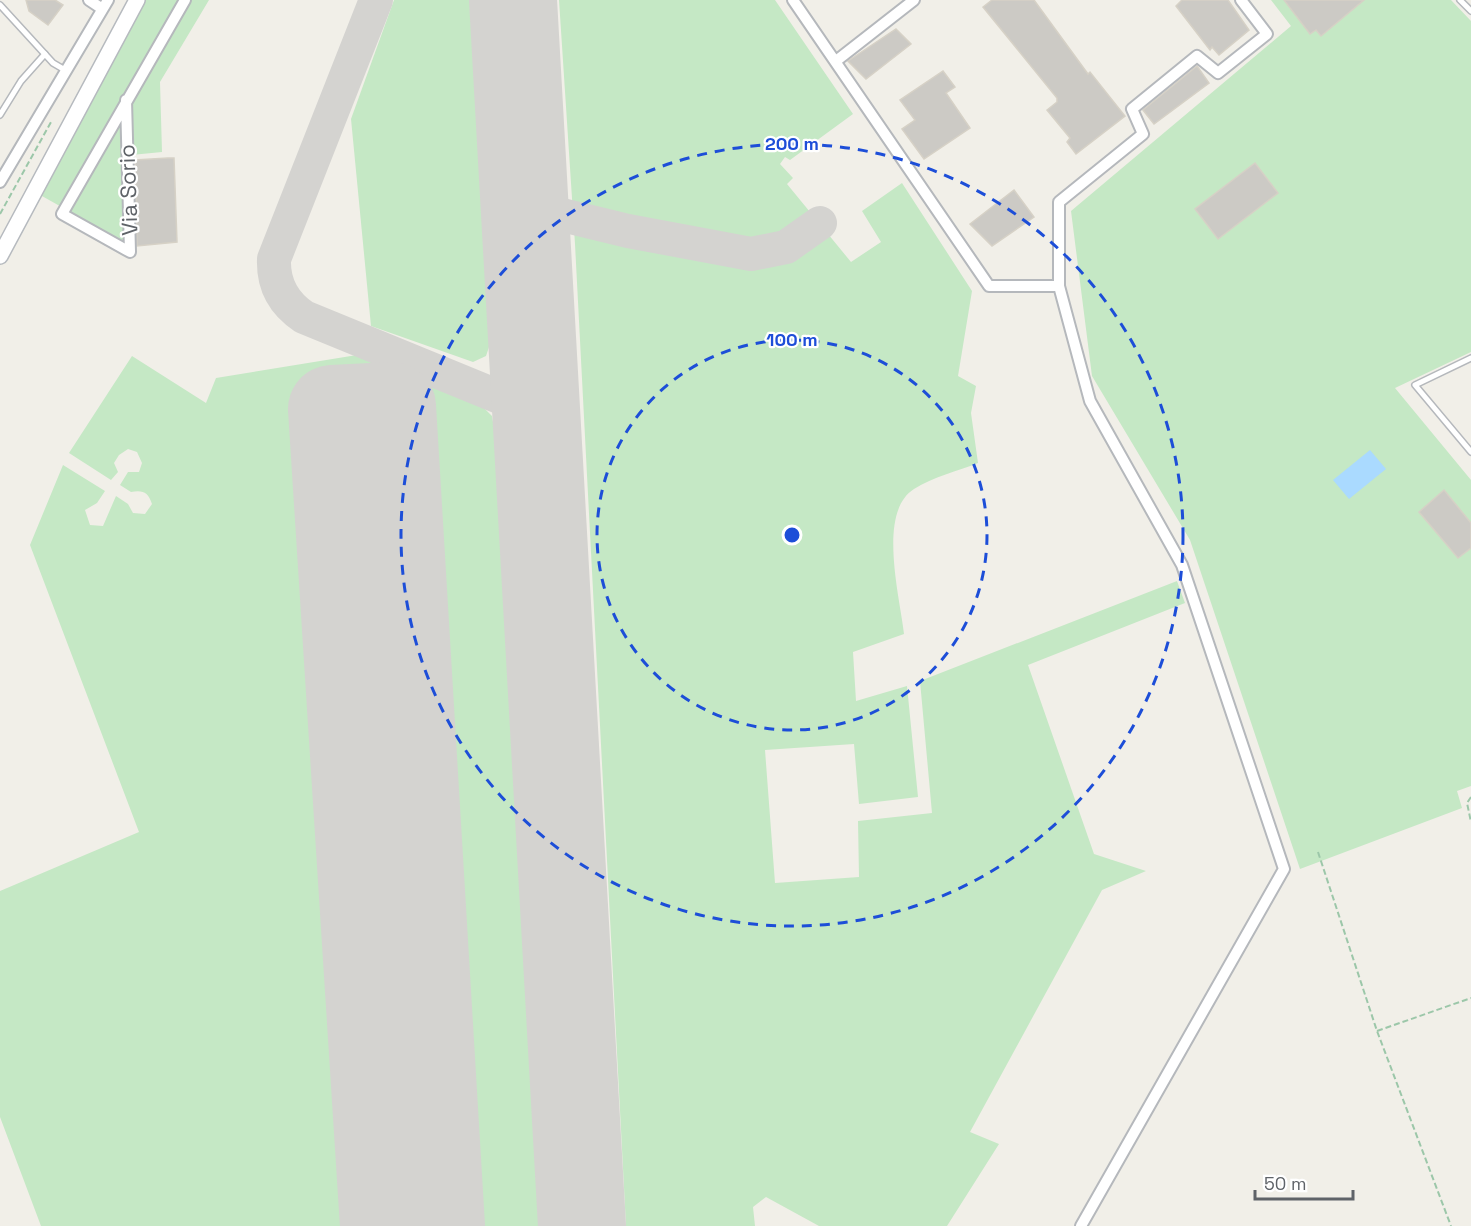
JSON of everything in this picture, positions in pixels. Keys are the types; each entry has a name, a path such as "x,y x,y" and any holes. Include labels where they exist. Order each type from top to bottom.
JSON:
{"main road":[{"path":"0,256 133,3"}],"street":[{"path":"0,182 3,169 104,4 89,0"},
{"name":"Via Sorio","path":"126,100 130,252 63,214 126,100 185,0"},
{"path":"793,0 989,286 1059,286"},
{"path":"836,62 914,0"},
{"path":"1081,1226 1284,870 1182,565 1090,401 1059,286 1059,202 1143,134 1132,109 1197,56 1218,73 1267,33 1241,0"}],"lane":[{"path":"1460,0 1471,11"},
{"path":"0,5 45,54 65,70"},
{"path":"0,116 21,81 45,54"},
{"path":"1471,358 1415,385 1471,452"}],"path":[{"path":"1471,797 1467,803 1471,822"},
{"path":"1318,852 1377,1031 1451,1226"},
{"path":"1377,1031 1471,998"}],"green space":[{"path":"140,0 209,0 160,82 162,152 121,156 124,242 33,191"},
{"path":"394,0 475,0 492,338 486,356 473,362 371,326 351,119"},
{"path":"559,0 775,0 853,114 790,160 785,157 780,164 793,178 787,184 851,262 881,242 862,211 902,183 972,291 958,376 976,386 971,413 978,463 921,485 903,500 896,516 894,556 904,634 853,652 856,701 907,686 918,797 859,804 854,744 765,750 775,883 859,877 858,821 932,813 920,681 1177,581 1185,603 1028,665 1094,854 1146,871 1102,890 970,1132 999,1144 947,1226 819,1226 766,1197 753,1207 755,1226 626,1226 575,244"},
{"path":"1271,0 1451,0 1471,21 1471,352 1395,388 1471,480 1471,786 1457,791 1462,808 1300,869 1190,540 1092,376 1071,211 1291,26"},
{"path":"357,355 478,402 492,416 541,1226 441,1226 391,406 332,410 384,1226 41,1226 0,1117 0,891 139,832 30,545 63,465 105,491 97,503 85,510 90,525 103,526 116,496 128,504 133,513 145,514 152,504 144,493 131,492 120,485 128,472 139,472 142,463 137,452 128,449 119,455 114,463 118,472 111,480 69,453 132,356 206,403 216,378"}],"water":[{"path":"1370,450 1386,469 1349,499 1333,480"}],"building":[{"path":"26,0 55,0 63,5 48,25 29,11"},
{"path":"992,0 1034,0 1088,74 1090,72 1125,116 1076,154 1067,142 1070,138 1047,110 1057,102 1057,98 983,7"},
{"path":"1182,0 1228,0 1249,30 1219,55 1212,47 1210,50 1176,6"},
{"path":"1284,0 1364,0 1321,36 1316,30 1310,34"},
{"path":"896,29 911,44 866,79 848,61"},
{"path":"1197,66 1209,83 1154,124 1143,110"},
{"path":"943,71 955,87 946,93 970,128 924,159 902,129 915,120 900,100"},
{"path":"174,158 177,242 137,246 135,160"},
{"path":"1255,163 1278,193 1218,239 1195,209"},
{"path":"1014,190 1034,217 992,246 970,224"},
{"path":"1444,490 1471,523 1471,548 1458,558 1419,512"}],"taxiway":[{"path":"376,0 274,259 278,285 290,306 304,317 536,412"},
{"path":"525,206 628,231 751,254 786,247 820,223"}],"runway":[{"path":"513,0 582,1226"},
{"path":"384,1226 332,409 392,406 441,1226"}]}
